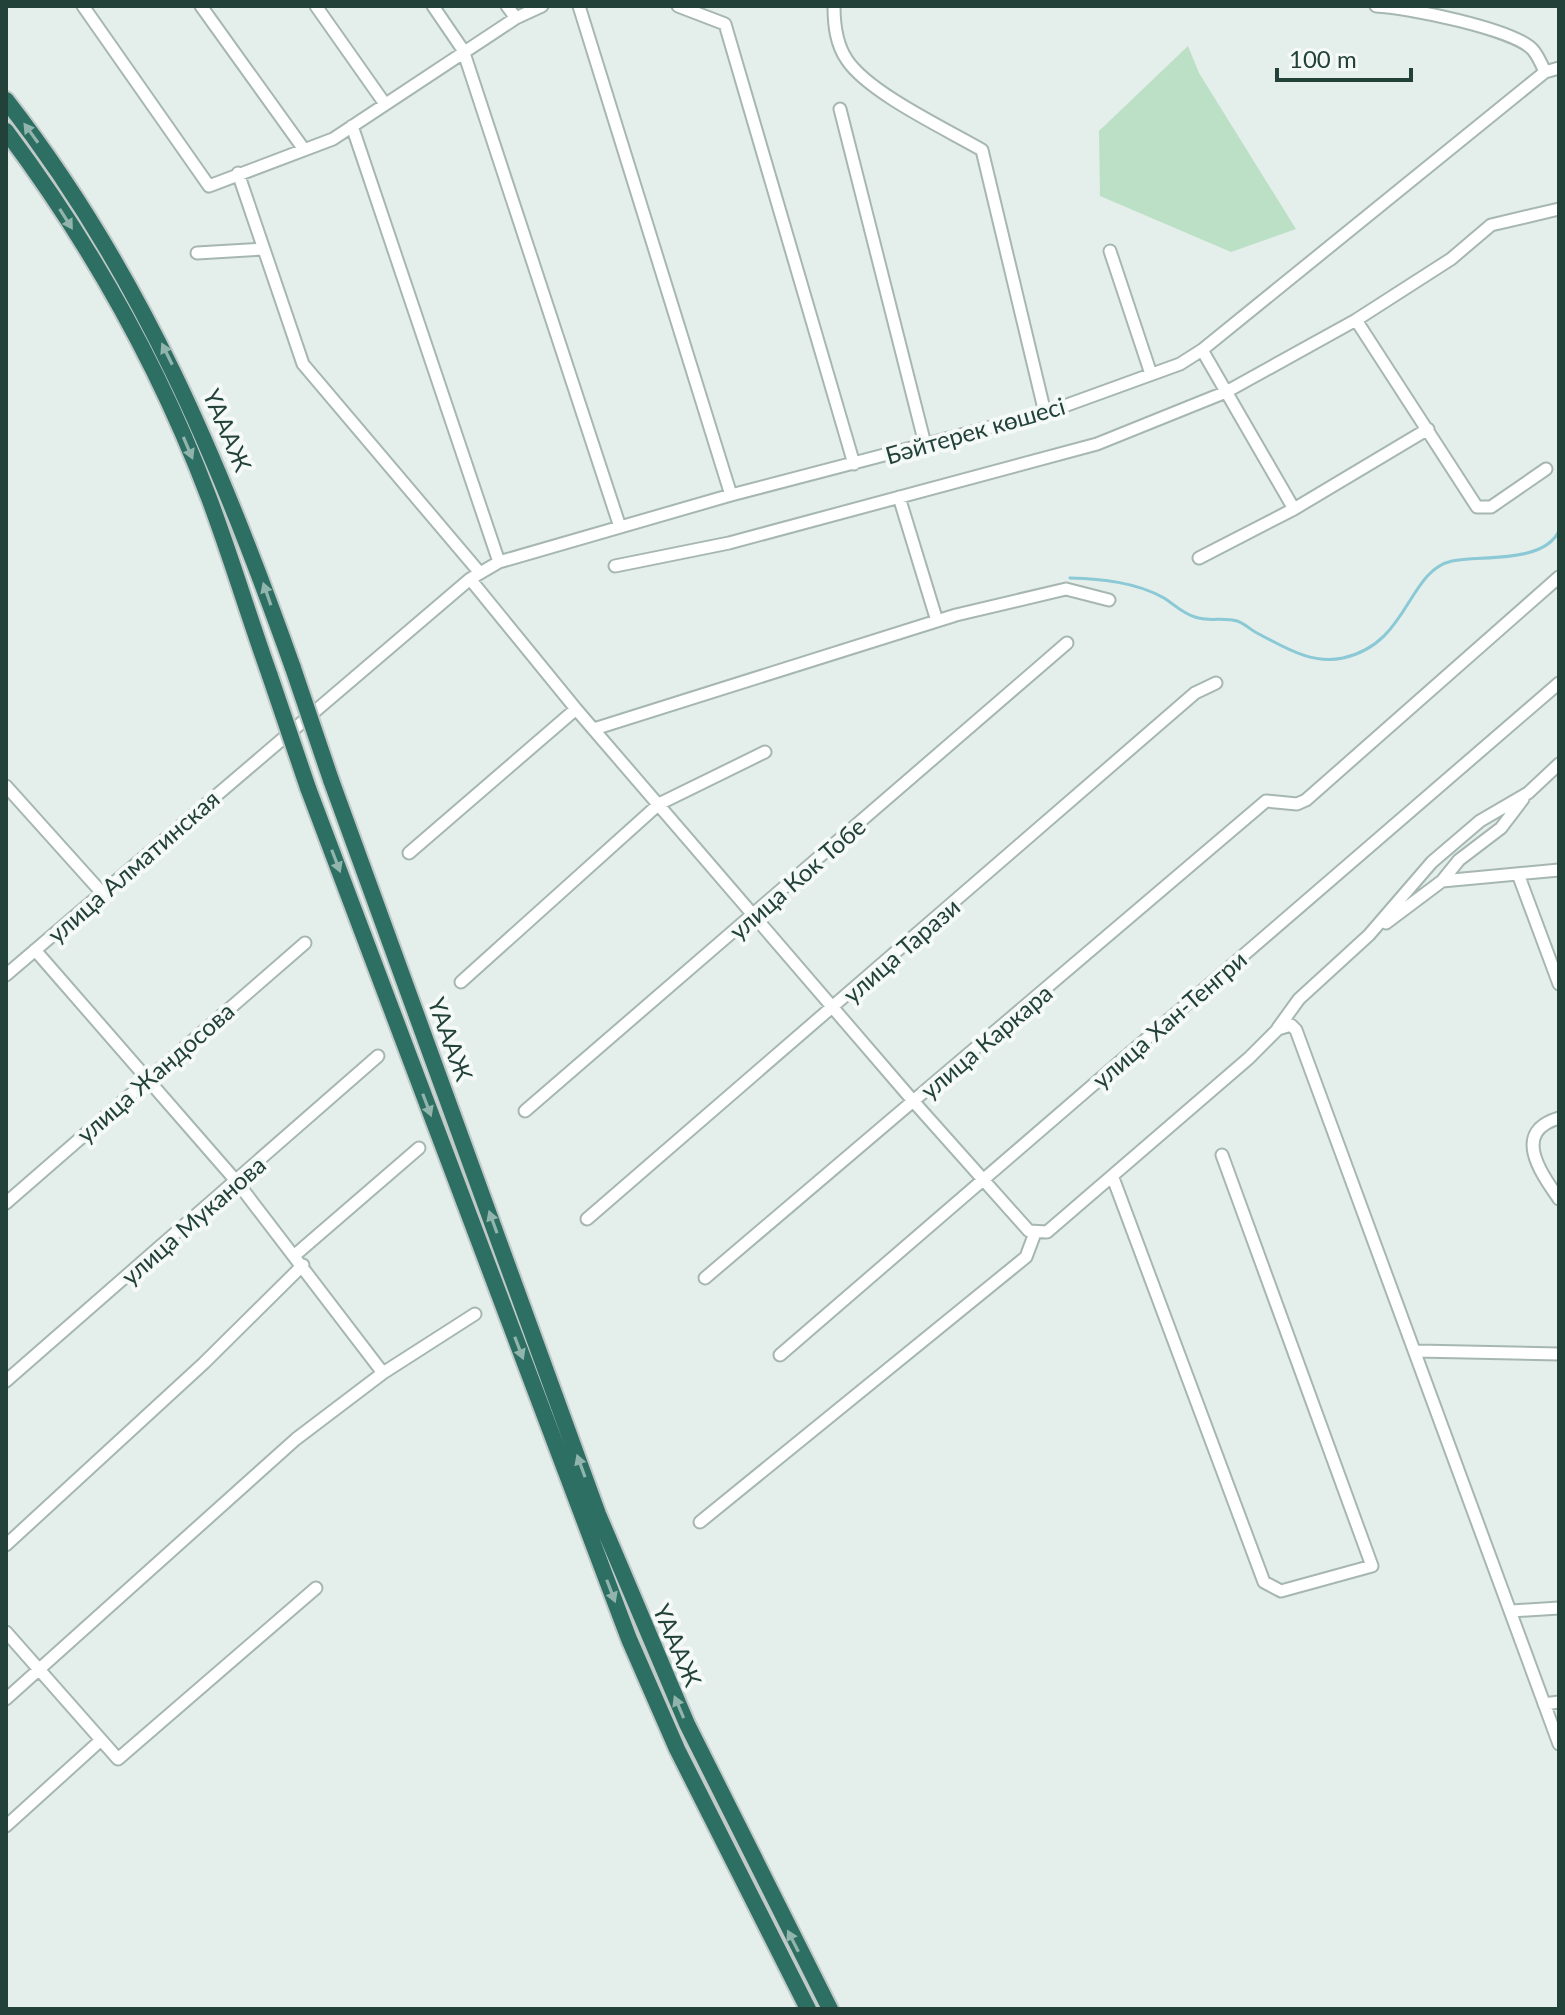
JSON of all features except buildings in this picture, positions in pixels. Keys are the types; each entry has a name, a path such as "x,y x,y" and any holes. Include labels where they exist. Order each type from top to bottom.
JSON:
{"highway":[{"name":"ҮАААЖ","path":"6,100 95,226 159,337 217,464 604,1528 687,1724 830,2009"},
{"name":"ҮАААЖ","path":"6,131 75,233 148,364 209,498 308,788 629,1639 677,1749 808,2009"}],"street":[{"path":"83,6 209,186 333,139 463,50 542,6"},
{"path":"201,6 303,148"},
{"path":"316,6 385,104"},
{"path":"433,6 463,50 620,527"},
{"path":"507,6 516,18"},
{"path":"579,6 731,495"},
{"path":"678,6 725,24 854,464"},
{"path":"834,6 837,40 847,61 863,77 982,150 1045,413"},
{"path":"1376,6 1399,7 1509,35 1532,48 1545,72"},
{"name":"Бәйтерек көшесі","path":"352,680 475,576 499,562 731,495 1045,413 1180,364 1202,350 1545,72 1559,68"},
{"path":"840,109 925,444"},
{"path":"352,126 499,562"},
{"path":"238,173 303,364 475,576 576,709 914,1102 1035,1233"},
{"path":"615,566 729,543 1097,444 1226,392 1356,320 1451,259 1491,225 1559,209"},
{"path":"197,253 264,249"},
{"path":"1110,251 1151,374"},
{"path":"1356,320 1477,507 1491,507 1546,469"},
{"path":"1202,350 1294,509"},
{"path":"1199,558 1294,509 1428,429"},
{"path":"899,497 937,621"},
{"name":"улица Каркара","path":"705,1278 1266,801 1297,804 1306,800 1559,577"},
{"path":"594,729 937,621 1066,589 1109,600"},
{"name":"улица Кок Тобе","path":"525,1111 1067,643"},
{"name":"улица Алматинская","path":"8,971 103,894 352,680"},
{"name":"улица Тарази","path":"587,1219 835,1008 1195,693 1216,683"},
{"name":"улица Хан-Тенгри","path":"780,1355 1559,683"},
{"path":"409,853 576,709"},
{"path":"461,982 659,804 765,752"},
{"path":"1035,1233 1047,1232 1113,1178 1278,1029 1299,999 1369,935 1442,881 1459,860 1501,828 1528,793 1559,764"},
{"path":"6,786 103,894"},
{"path":"1369,935 1432,862 1480,821 1528,793"},
{"path":"1442,881 1559,870"},
{"path":"1518,874 1559,984"},
{"name":"улица Жандосова","path":"6,1203 305,943"},
{"path":"35,950 237,1182 383,1373"},
{"path":"1278,1029 1291,1025 1301,1037 1559,1744"},
{"name":"улица Муканова","path":"6,1381 378,1056"},
{"path":"1559,1118 1548,1121 1536,1132 1532,1148 1539,1170 1559,1199"},
{"path":"295,1255 419,1148"},
{"path":"1113,1178 1264,1582 1281,1591 1372,1566 1222,1155"},
{"path":"700,1522 1026,1257 1035,1233"},
{"path":"6,1545 204,1363 303,1265"},
{"path":"6,1699 296,1439 383,1373 475,1314"},
{"path":"1417,1351 1559,1354"},
{"path":"6,1632 118,1759 316,1588"},
{"path":"1512,1611 1559,1608"},
{"path":"1544,1704 1559,1702"},
{"path":"6,1826 101,1740"}],"green space":[{"path":"1188,46 1199,73 1296,229 1231,252 1100,196 1099,131"}],"waterway":[{"path":"1070,578 1142,588 1190,615 1237,621 1298,653 1332,660 1365,650 1382,638 1395,624 1425,578 1437,567 1452,561 1510,556 1540,549 1551,542 1559,531"}]}
